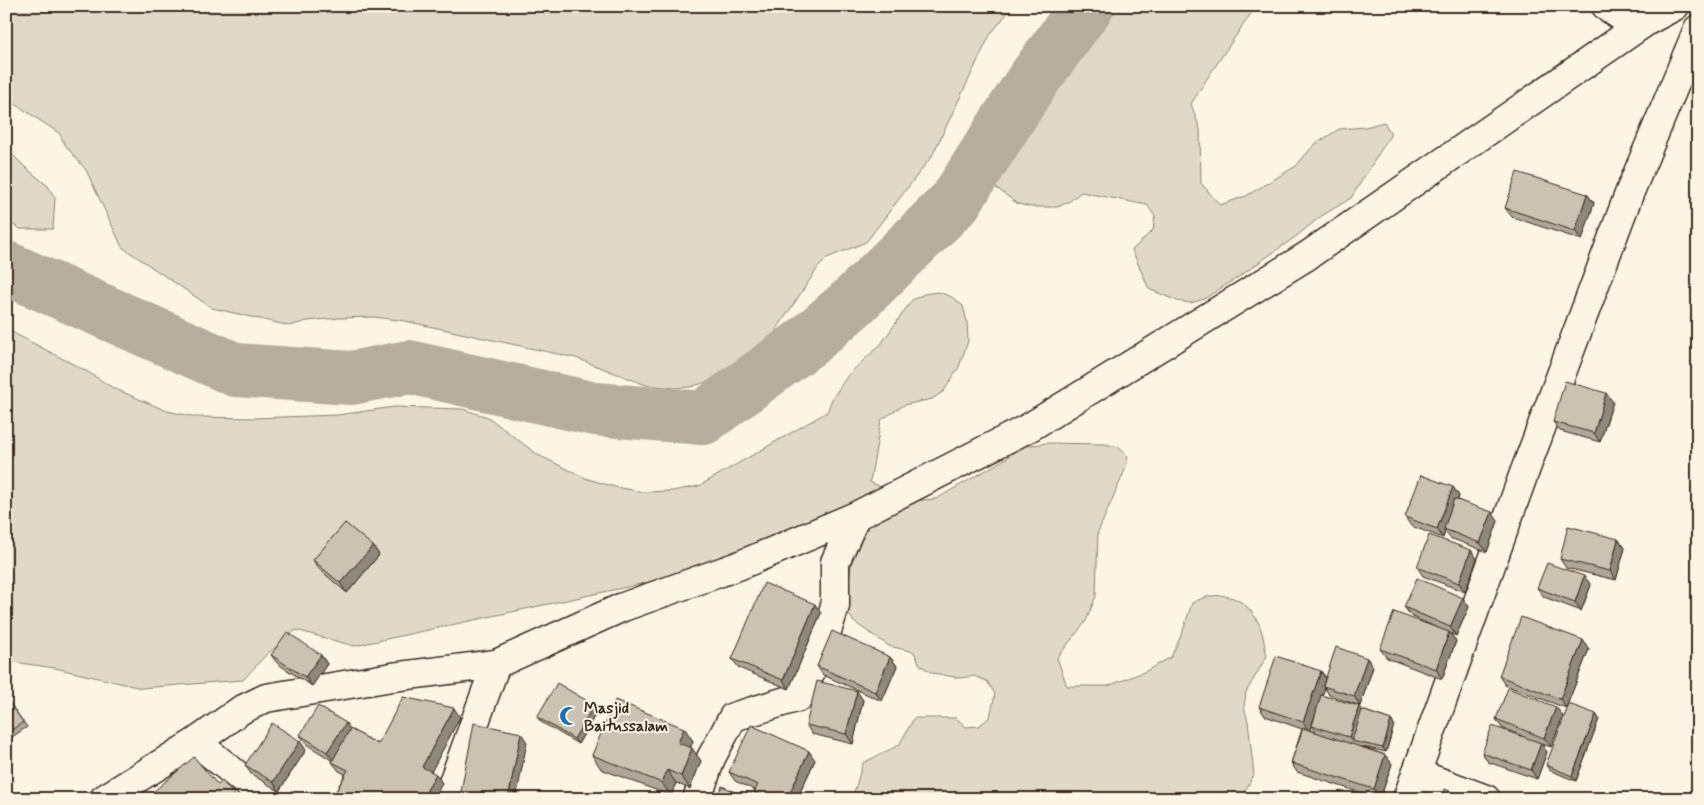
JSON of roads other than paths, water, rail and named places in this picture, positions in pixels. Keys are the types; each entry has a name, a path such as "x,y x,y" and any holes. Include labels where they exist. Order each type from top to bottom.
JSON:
{"street":[{"path":"1606,6 1619,14 1647,22"},
{"path":"104,799 196,742 241,710 266,698 392,677 496,664 623,607 738,566 856,516 1030,426 1307,256 1647,22 1675,6"},
{"path":"1407,799 1523,476 1622,212 1698,29"},
{"path":"697,799 711,758 732,718 799,697 821,650 835,606 835,562 856,516"},
{"path":"447,799 496,664"},
{"path":"196,742 267,799"},
{"path":"1416,773 1486,799"}],"waterway":[{"path":"6,268 236,370 351,378 409,367 595,409 703,418 808,341 852,303 955,202 1031,83 1087,6"}],"place":[{"name":"Masjid Baitussalam","path":"569,716"}]}
